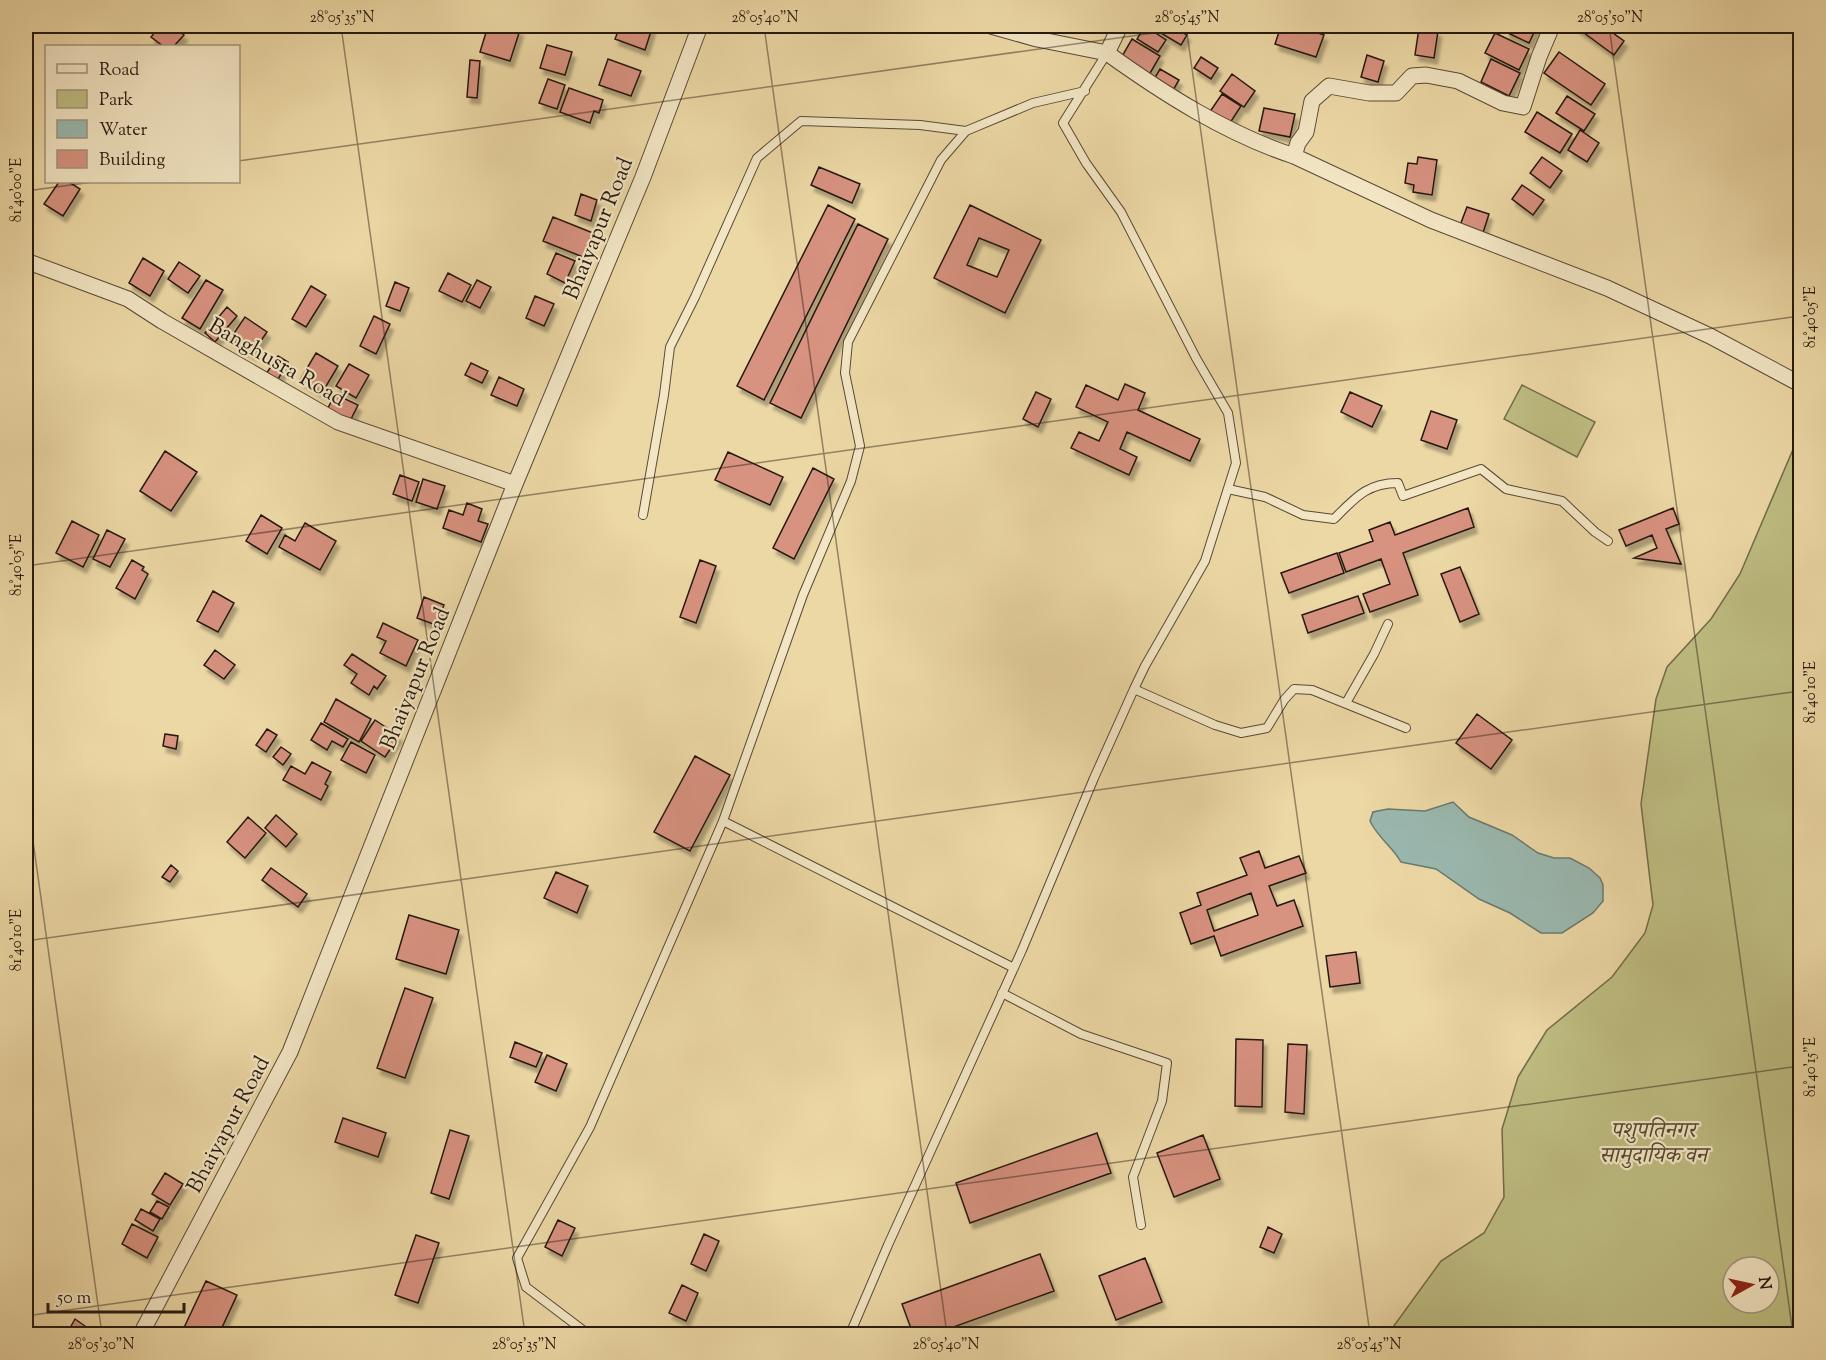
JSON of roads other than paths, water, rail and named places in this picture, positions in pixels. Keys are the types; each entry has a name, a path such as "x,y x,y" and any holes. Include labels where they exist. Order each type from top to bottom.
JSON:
{"street":[{"name":"Bhaiyapur Road","path":"141,1335 290,1052 515,484 643,177 700,26"},
{"path":"991,26 1037,39 1107,52 1181,101 1235,132 1293,156 1431,220 1607,288 1710,336 1800,384"},
{"path":"1107,52 1120,26"},
{"path":"1293,156 1306,132 1312,101 1329,86 1370,93 1396,93 1412,76 1426,75 1458,81 1503,103 1523,107 1552,26"},
{"name":"Banghusra Road","path":"26,261 128,299 338,423 515,484"}],"lane":[{"path":"850,1335 888,1245 1014,968 1134,689 1205,561 1236,463 1228,413 1196,358 1121,212 1086,164 1063,123 1107,52"},
{"path":"588,1335 526,1287 517,1258 590,1127 723,821 803,595 851,481 860,446 845,373 848,342 941,160 966,131 1033,103 1084,90"},
{"path":"643,515 670,347 757,158 801,121 920,125 966,131"},
{"path":"1228,489 1265,497 1303,515 1334,519 1355,497 1380,483 1398,483 1403,496 1481,469 1506,489 1562,501 1608,541"},
{"path":"1346,703 1388,624"},
{"path":"1134,689 1215,725 1241,733 1267,728 1284,700 1294,689 1312,690 1406,728"},
{"path":"723,821 1014,968"},
{"path":"1002,993 1081,1035 1167,1063 1162,1101 1133,1177 1141,1225"}],"water":[{"path":"1453,802 1469,817 1512,835 1538,853 1554,858 1570,858 1589,868 1600,878 1603,885 1603,901 1593,913 1562,933 1541,933 1510,913 1479,899 1436,869 1401,862 1370,821 1373,812 1388,809 1425,811"}],"park label":[{"name":"पशुपतिनगर सामुदायिक वन","path":"1653,1142"}]}
